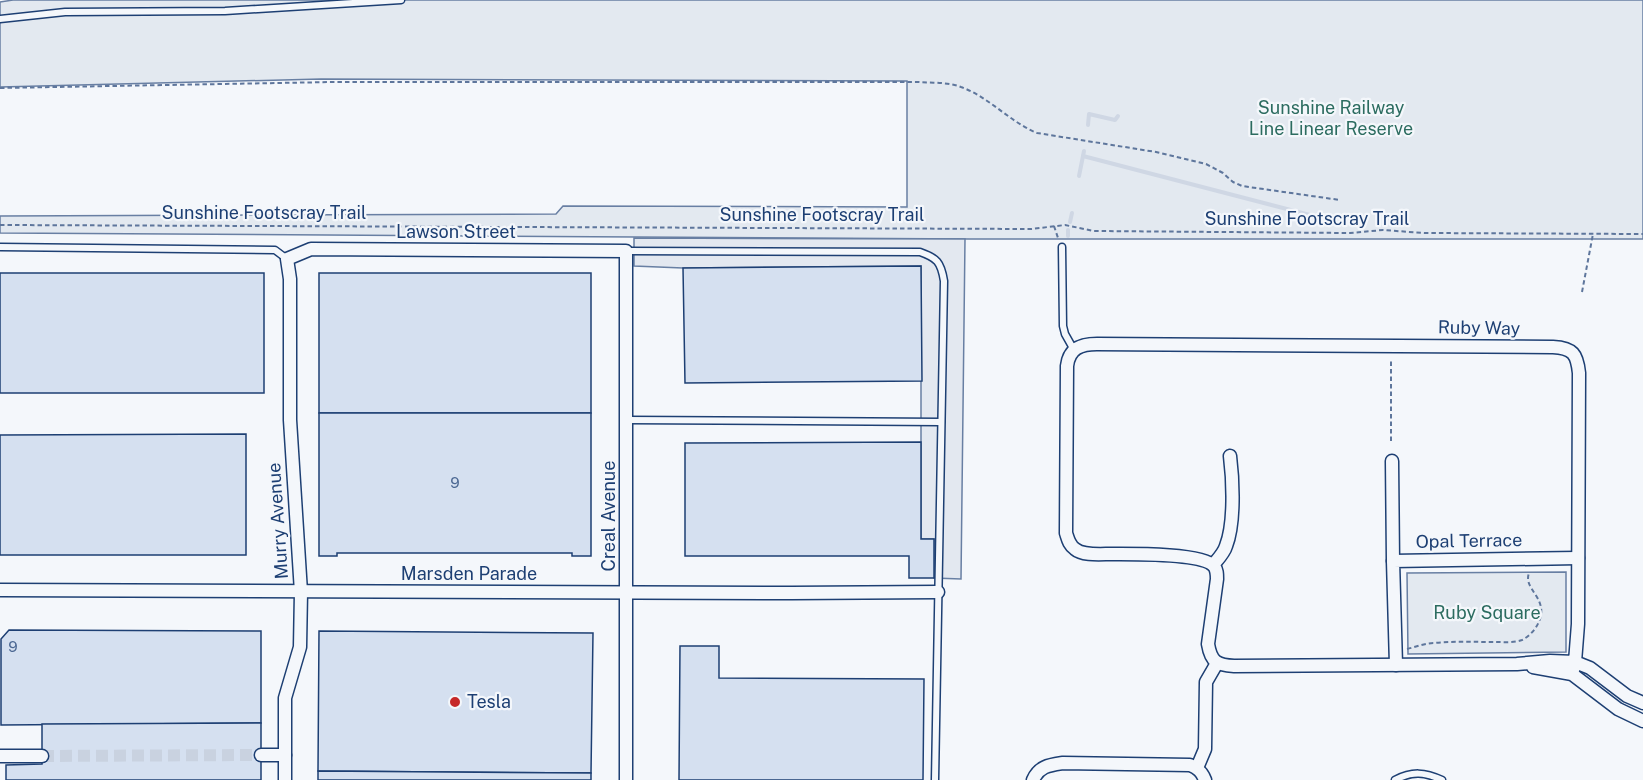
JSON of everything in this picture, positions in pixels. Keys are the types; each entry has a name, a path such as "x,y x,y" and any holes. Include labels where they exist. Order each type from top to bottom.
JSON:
{"street":[{"name":"Lawson Street","path":"287,259 311,249 626,251"},
{"name":"Creal Avenue","path":"626,251 626,780"},
{"name":"Murry Avenue","path":"285,780 285,698 300,647 301,592 290,420 290,279 287,259"},
{"name":"Ruby Way","path":"1074,350 1084,345 1097,344 1380,345 1564,348 1572,352 1578,361 1579,373 1578,624 1574,668"},
{"path":"1074,350 1070,354 1067,366 1066,533 1068,541 1073,548 1079,551 1096,554 1187,557 1203,560 1213,565 1217,571 1217,579 1208,645 1210,654 1217,663 1234,666 1517,664 1550,661 1574,668 1590,668 1627,696 1643,703"},
{"path":"1213,565 1224,552 1230,533 1233,489 1230,456"},
{"path":"1392,461 1394,561"},
{"name":"Opal Terrace","path":"1396,665 1394,561 1578,558"},
{"name":"Marsden Parade","path":"0,590 938,592"},
{"path":"1197,768 1206,740 1206,682 1217,663"},
{"path":"1574,668 1618,709 1643,721"},
{"path":"1618,709 1627,696"},
{"path":"261,755 285,755"},
{"path":"0,756 42,756"},
{"path":"1033,780 1041,769 1049,765 1063,764 1190,765 1197,768 1205,780"}],"lane":[{"path":"0,19 65,12 225,11 402,0"},
{"path":"0,247 275,250 287,259"},
{"path":"1062,247 1063,326 1074,350"},
{"path":"626,251 920,252 933,257 942,267 944,280 935,780"},
{"path":"627,420 941,423"},
{"path":"1395,780 1421,773 1442,780"}],"path":[{"path":"0,88 333,82 919,82 951,84 980,97 1025,128 1037,133 1155,152 1206,164 1242,186 1340,200"},
{"name":"Sunshine Footscray Trail","path":"0,225 1031,230 1065,225 1094,231 1350,233 1383,230 1424,233 1643,234"},
{"path":"1054,226 1062,247"},
{"path":"1582,292 1593,234"},
{"path":"1391,441 1392,353"},
{"path":"1403,649 1431,643 1512,642 1526,638 1537,626 1541,614 1540,601 1527,579 1532,559"}],"green space":[{"name":"Sunshine Railway Line Linear Reserve","path":"13,0 1643,0 1643,239 970,239 0,233 0,216 556,214 563,206 907,207 907,81 321,79 0,87 0,2"},
{"name":"Ruby Square","path":"1566,572 1566,652 1408,654 1407,573"}],"shaded area":[{"path":"634,238 965,239 961,579 934,578 934,539 921,539 921,266 683,268 634,266"}],"building":[{"path":"921,266 922,381 685,383 683,268"},
{"path":"0,273 264,273 264,393 0,393"},
{"path":"319,273 591,273 591,413 319,413"},
{"path":"319,413 591,413 591,556 572,556 572,553 337,553 337,556 319,556"},
{"path":"246,434 246,555 0,555 0,435"},
{"path":"921,442 921,539 934,539 934,578 909,578 909,556 685,556 685,443"},
{"path":"9,630 261,631 261,723 1,725 1,639"},
{"name":"Tesla","path":"319,631 593,633 591,773 318,771"},
{"path":"680,646 719,646 719,678 924,679 923,780 679,780"},
{"path":"261,723 261,780 6,780 6,765 42,764 42,724"},
{"path":"318,771 591,773 591,780 318,780"}],"waterway":[{"path":"1088,125 1089,114 1115,120 1118,116"},
{"path":"1079,176 1084,151"},
{"path":"1083,156 1329,220"},
{"path":"1070,222 1072,213"},
{"path":"1068,230 1068,236"}],"tunnel":[{"path":"42,756 261,755"}],"place":[{"name":"Tesla","path":"455,702"}]}
